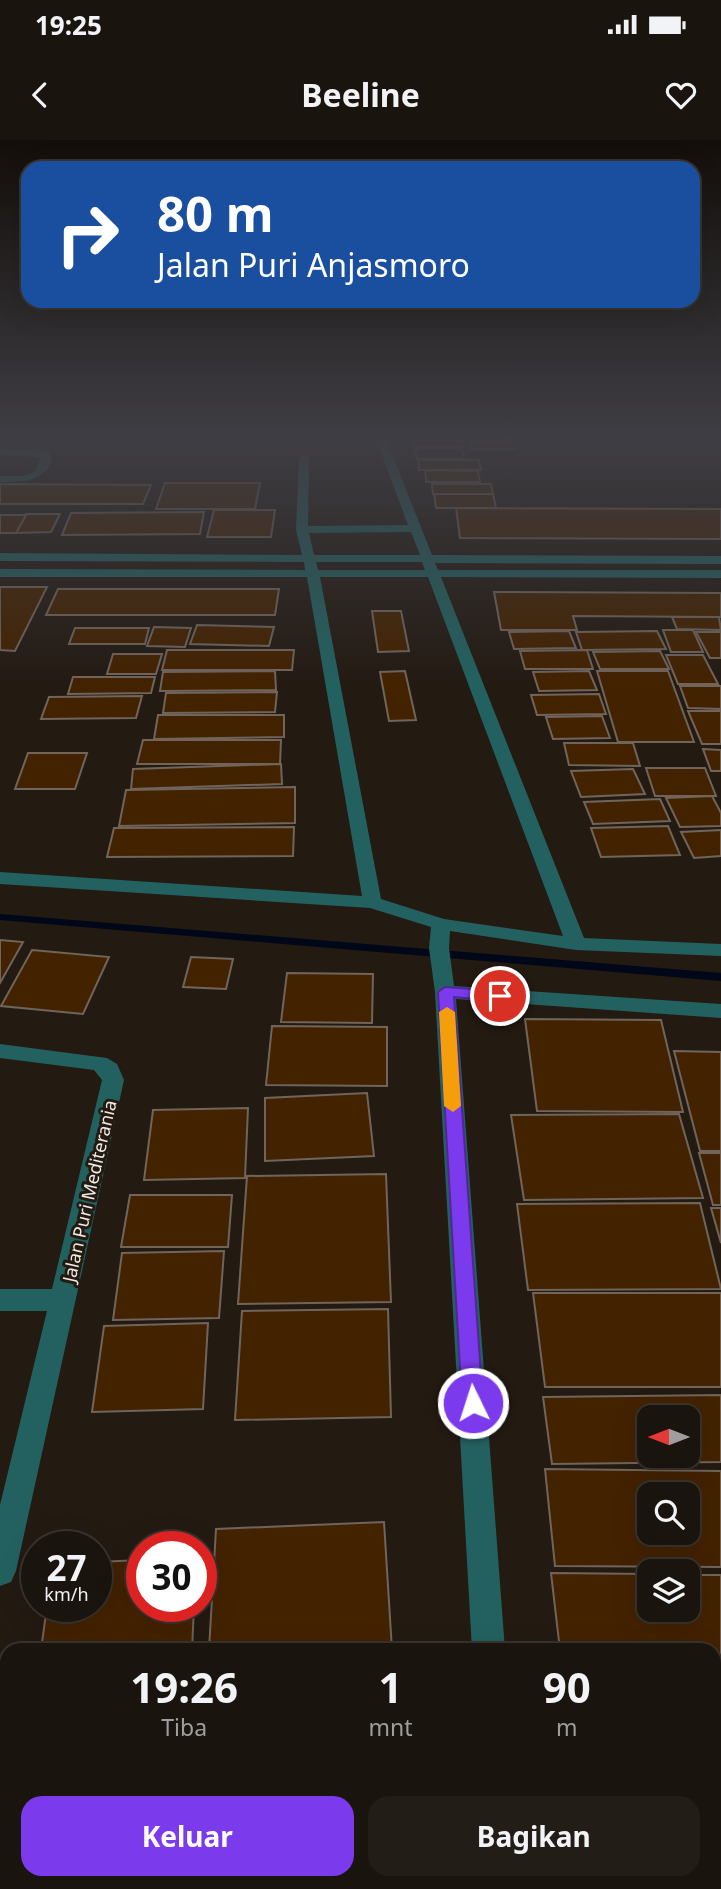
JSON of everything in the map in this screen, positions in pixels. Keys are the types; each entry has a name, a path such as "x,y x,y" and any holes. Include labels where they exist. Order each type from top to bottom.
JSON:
{"street":[{"path":"302,521 372,902"},
{"path":"411,521 576,944"},
{"path":"302,530 414,528"},
{"path":"0,557 311,559 429,567 719,577"},
{"path":"626,559 632,574"},
{"path":"0,573 314,576 429,567 626,559 721,560"},
{"path":"0,878 372,902 441,924 576,944 721,950"},
{"path":"441,924 440,950 445,987 489,1643"},
{"path":"445,987 721,1011"},
{"name":"Jalan Puri Mediterania","path":"0,1051 90,1061 104,1065 112,1073 113,1080 0,1571"},
{"name":"Jalan Puri Mediterania","path":"0,1300 64,1300"}],"building":[{"path":"0,521 23,521 16,533 0,533"},
{"path":"23,521 57,521 51,532 16,533"},
{"path":"68,521 202,521 200,534 62,535"},
{"path":"211,521 273,521 271,537 207,537"},
{"path":"458,521 721,521 721,539 460,538"},
{"path":"0,587 47,587 15,651 0,650"},
{"path":"58,589 279,589 275,615 46,615"},
{"path":"494,592 721,593 721,617 573,616 577,630 501,630"},
{"path":"372,611 401,611 409,651 378,652"},
{"path":"672,617 719,617 721,630 677,629"},
{"path":"197,625 274,627 269,646 190,644"},
{"path":"154,627 191,628 185,647 147,646"},
{"path":"75,628 149,628 145,644 69,644"},
{"path":"663,630 693,630 703,652 671,652"},
{"path":"569,631 576,648 514,649 509,632"},
{"path":"657,631 666,649 582,650 576,632"},
{"path":"696,632 721,632 721,658 710,658"},
{"path":"167,650 294,650 292,670 162,670"},
{"path":"587,650 593,669 525,669 520,651"},
{"path":"660,651 669,669 600,669 593,652"},
{"path":"113,654 162,654 156,674 107,674"},
{"path":"666,655 703,655 718,684 678,684"},
{"path":"275,671 276,690 160,691 163,672"},
{"path":"405,671 416,720 389,721 380,672"},
{"path":"589,671 597,690 539,691 533,672"},
{"path":"597,671 668,671 694,742 618,742"},
{"path":"73,677 155,677 151,693 68,694"},
{"path":"680,686 721,686 721,709 688,708"},
{"path":"277,692 275,712 163,713 166,693"},
{"path":"599,694 606,714 537,715 531,695"},
{"path":"142,696 136,718 41,719 49,697"},
{"path":"688,711 721,711 721,744 702,744"},
{"path":"158,715 284,715 284,737 154,739"},
{"path":"602,716 610,738 553,739 546,717"},
{"path":"143,740 281,740 280,764 137,764"},
{"path":"564,743 633,743 640,766 569,765"},
{"path":"703,749 721,750 721,771 711,771"},
{"path":"28,753 87,753 75,789 15,789"},
{"path":"281,764 282,784 131,789 133,769"},
{"path":"646,768 705,768 716,796 655,796"},
{"path":"633,769 645,794 581,797 571,771"},
{"path":"295,787 295,823 119,826 126,790"},
{"path":"712,796 721,813 721,826 680,827 666,798"},
{"path":"660,799 670,821 593,824 584,802"},
{"path":"668,826 680,855 601,857 591,828"},
{"path":"294,827 293,856 107,857 114,828"},
{"path":"721,830 721,856 694,858 681,832"},
{"path":"0,940 23,942 0,983"},
{"path":"32,950 109,957 83,1014 1,1006"},
{"path":"191,957 233,959 226,989 183,987"},
{"path":"287,973 373,974 372,1023 281,1022"},
{"path":"525,1019 661,1020 683,1112 537,1111"},
{"path":"272,1026 387,1027 387,1086 266,1085"},
{"path":"674,1051 721,1052 721,1151 700,1151"},
{"path":"367,1093 374,1156 265,1161 265,1098"},
{"path":"248,1108 245,1178 144,1180 153,1110"},
{"path":"679,1114 703,1198 524,1200 511,1115"},
{"path":"699,1153 721,1153 721,1205 713,1205"},
{"path":"386,1174 391,1302 238,1304 247,1176"},
{"path":"130,1195 232,1195 228,1247 121,1247"},
{"path":"700,1203 721,1289 528,1290 517,1204"},
{"path":"711,1208 721,1208 721,1243"},
{"path":"224,1251 219,1318 113,1320 122,1253"},
{"path":"533,1293 721,1293 721,1387 545,1387"},
{"path":"388,1309 391,1417 235,1420 242,1311"},
{"path":"208,1323 203,1409 92,1412 104,1326"},
{"path":"721,1395 721,1462 700,1462 700,1405 637,1405 637,1463 552,1464 543,1397"},
{"path":"545,1469 721,1471 721,1567 700,1567 700,1559 637,1559 637,1566 555,1566"},
{"path":"384,1522 392,1643 209,1643 211,1622 217,1622 216,1531"},
{"path":"112,1561 126,1561 126,1622 193,1622 192,1643 42,1643 45,1622 112,1622"},
{"path":"551,1573 637,1574 637,1622 700,1622 700,1575 721,1575 721,1643 559,1643"}],"waterway":[{"path":"0,917 721,977"}],"slow traffic":[{"path":"447,1012 453,1106"}],"route":[{"path":"473,1403 445,992 500,996"}]}
